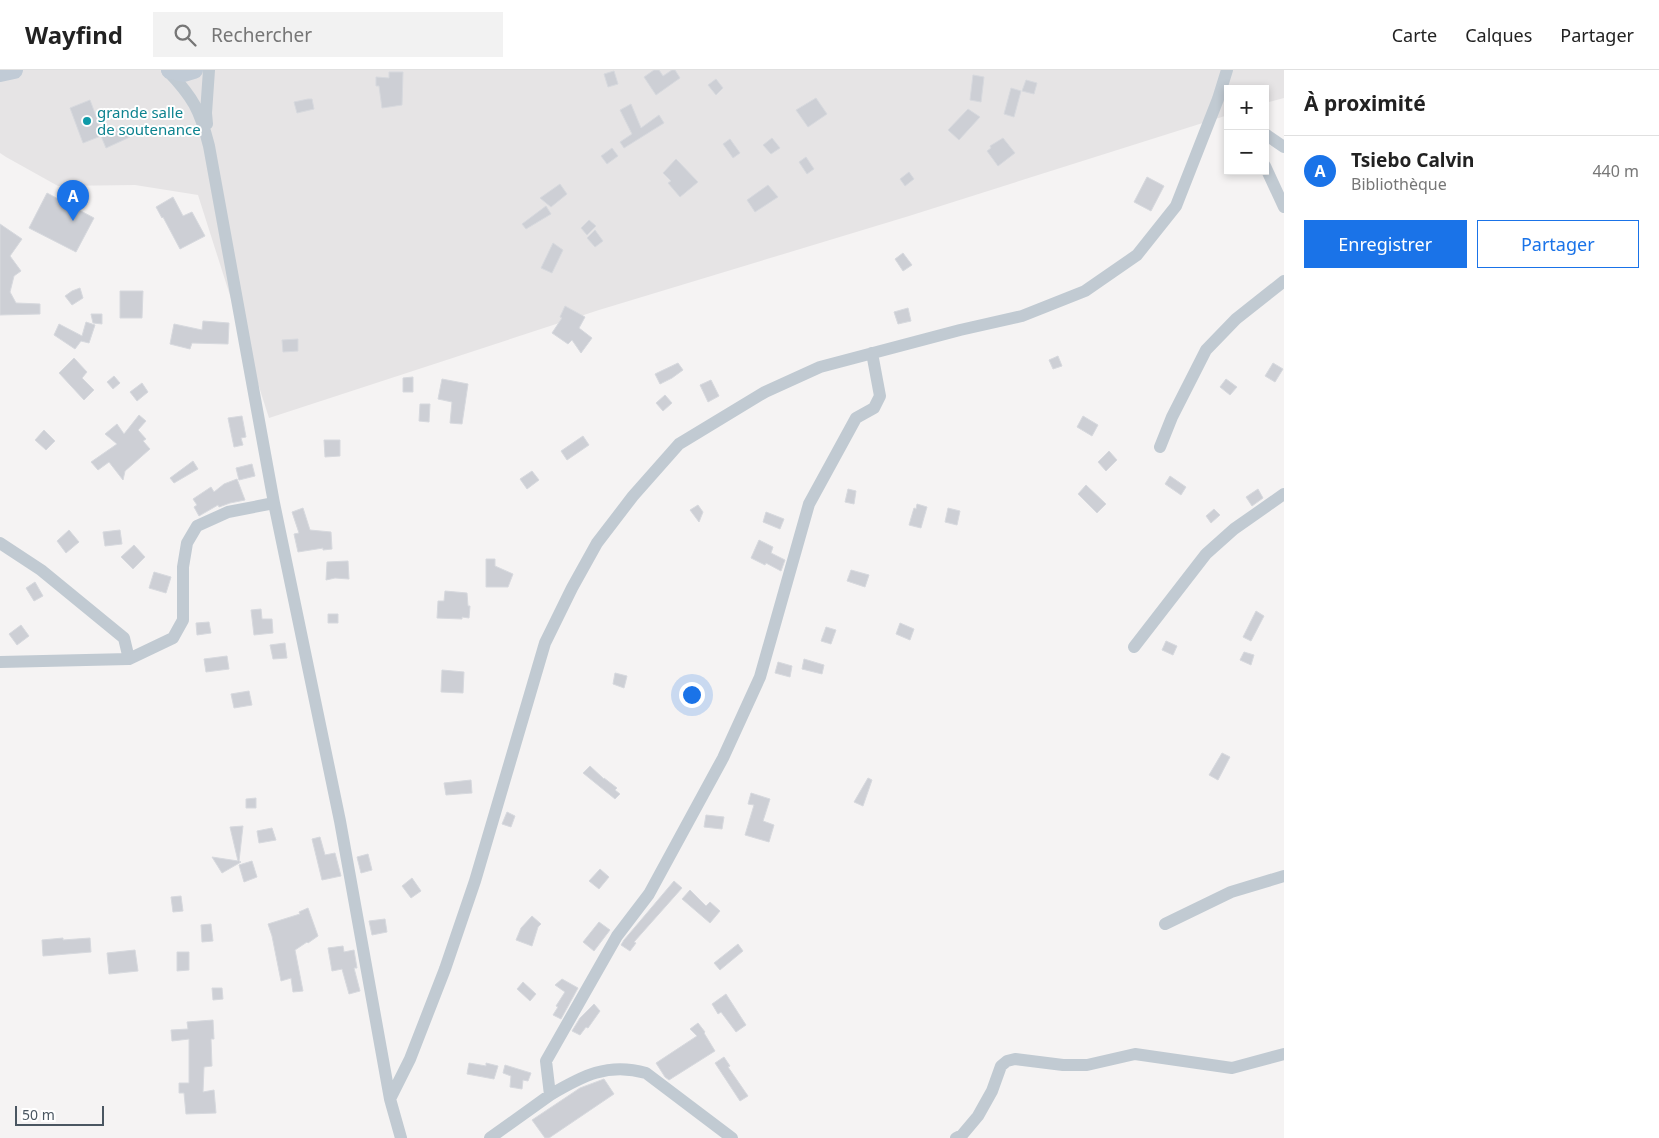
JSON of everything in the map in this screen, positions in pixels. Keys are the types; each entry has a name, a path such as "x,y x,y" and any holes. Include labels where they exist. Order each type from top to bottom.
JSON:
{"main road":[{"path":"0,73 14,70"},
{"path":"168,70 184,73 194,70"}],"street":[{"path":"168,70 186,90 201,116 209,146 274,503 340,821 390,1099 401,1138"},
{"path":"209,70 206,113 209,146"},
{"path":"390,1099 410,1059 451,952 475,881 545,643 572,588 597,544 633,496 679,444 764,392 820,367 1022,316 1085,291 1137,255 1176,206 1223,102 1227,70"},
{"path":"1269,137 1284,147"},
{"path":"1269,175 1284,207"},
{"path":"1160,447 1172,417 1206,350 1236,319 1284,281"},
{"path":"550,1095 546,1061 617,936 649,894 723,758 760,676 808,504 856,418 874,408 880,396 872,353"},
{"path":"1134,647 1206,554 1234,529 1284,494"},
{"path":"0,662 129,659 173,638 183,620 183,567 187,543 197,526 228,512 274,503"},
{"path":"0,543 41,570 124,638 129,659"},
{"path":"1165,924 1231,892 1284,876"},
{"path":"956,1138 978,1116 992,1091 1002,1066 1007,1061 1015,1059 1087,1066 1135,1054 1232,1068 1284,1054"},
{"path":"490,1138 550,1095 578,1078 598,1072 631,1069 646,1073 732,1138"}],"shaded area":[{"path":"0,70 1284,70 1284,98 1269,102 1269,85 1224,85 1224,116 909,216 599,310 269,418 198,195 135,185 58,186 0,153"}],"building":[{"path":"654,70 659,70 663,76 675,70 680,78 656,95 644,77"},
{"path":"614,71 618,84 608,87 604,74"},
{"path":"389,72 403,72 402,105 382,108 379,86 376,86 376,77 389,78"},
{"path":"973,75 984,77 981,102 970,100"},
{"path":"716,79 723,88 716,95 708,85"},
{"path":"1026,80 1037,83 1034,94 1022,91"},
{"path":"1011,88 1021,91 1014,117 1004,114"},
{"path":"816,98 827,114 808,127 796,110"},
{"path":"312,99 314,109 297,113 294,102"},
{"name":"grande salle de soutenance","path":"90,100 103,135 125,125 130,137 106,148 101,136 83,143 70,108"},
{"path":"631,104 641,128 659,115 664,123 624,148 620,142 632,134 620,110"},
{"path":"968,109 980,117 959,140 948,130"},
{"path":"772,138 780,148 771,154 763,145"},
{"path":"1003,138 1015,153 998,166 987,151 991,148 990,146"},
{"path":"730,139 740,153 733,158 723,144"},
{"path":"612,148 618,156 607,164 601,156"},
{"path":"806,157 814,169 807,174 799,162"},
{"path":"676,159 698,182 680,197 668,183 671,181 663,173"},
{"path":"909,172 914,179 905,186 900,179"},
{"path":"1147,177 1164,186 1151,211 1134,202"},
{"path":"560,184 567,194 551,207 540,198"},
{"path":"768,185 778,197 755,212 747,200"},
{"path":"47,193 94,218 76,252 29,228"},
{"path":"173,197 183,216 192,212 205,236 180,249 156,207"},
{"path":"546,206 551,214 526,229 522,224"},
{"path":"589,220 596,226 587,235 581,228"},
{"path":"0,224 22,239 10,256 21,271 14,276 10,292 16,303 40,304 40,314 0,315"},
{"path":"595,230 603,241 595,247 587,238"},
{"path":"553,243 563,250 552,273 541,268"},
{"path":"903,253 912,265 903,271 895,259"},
{"path":"80,288 83,298 72,305 65,296"},
{"path":"120,291 143,291 142,318 120,318"},
{"path":"565,306 585,317 579,328 592,338 581,353 572,340 568,344 552,333 562,318 560,317"},
{"path":"908,308 911,321 898,324 894,312"},
{"path":"91,314 102,314 102,324 93,323"},
{"path":"203,321 229,323 228,344 192,343 190,349 170,344 174,324 202,330"},
{"path":"86,322 95,325 89,343 81,341 75,349 54,335 59,324 82,336"},
{"path":"298,339 298,351 283,352 282,340"},
{"path":"1058,356 1062,366 1053,369 1049,360"},
{"path":"74,358 87,372 82,378 94,390 84,400 59,373"},
{"path":"678,363 683,370 660,384 655,374"},
{"path":"1273,363 1283,369 1275,382 1265,376"},
{"path":"114,376 120,383 113,389 107,382"},
{"path":"413,377 413,392 403,392 403,378"},
{"path":"442,379 468,384 462,424 450,423 452,402 438,399"},
{"path":"1226,379 1237,387 1230,395 1220,387"},
{"path":"711,380 719,396 708,402 700,385"},
{"path":"142,383 148,392 137,401 130,392"},
{"path":"665,395 672,403 663,411 656,403"},
{"path":"420,404 430,404 429,422 419,421"},
{"path":"139,415 146,421 138,430 146,439 143,441 150,449 125,471 123,480 109,462 98,470 91,462 117,444 105,434 117,424 124,434"},
{"path":"242,416 246,437 241,438 243,445 234,447 228,418"},
{"path":"1083,416 1098,425 1092,436 1077,427"},
{"path":"44,430 55,441 46,450 35,440"},
{"path":"583,436 589,445 567,460 561,451"},
{"path":"324,440 340,440 340,456 325,457"},
{"path":"1109,451 1117,460 1106,471 1098,462"},
{"path":"193,461 198,469 174,483 170,478"},
{"path":"252,464 255,476 239,480 236,468"},
{"path":"532,471 539,480 527,489 520,479"},
{"path":"1170,476 1186,487 1181,495 1165,484"},
{"path":"237,479 245,500 219,507 218,505 199,516 194,507 197,505 193,499 211,487 214,492 224,484"},
{"path":"1086,485 1106,504 1097,513 1078,494"},
{"path":"848,489 856,491 854,504 845,502"},
{"path":"1258,489 1263,498 1252,506 1246,497"},
{"path":"917,504 927,507 921,528 909,525"},
{"path":"698,505 703,512 699,522 690,510"},
{"path":"303,508 310,530 331,532 332,549 323,550 323,548 298,552 294,534 299,533 292,512"},
{"path":"948,508 960,511 957,525 945,522"},
{"path":"1214,509 1220,515 1211,523 1206,516"},
{"path":"766,512 784,519 780,529 763,522"},
{"path":"69,530 79,542 66,553 57,541"},
{"path":"120,530 122,544 105,546 103,532"},
{"path":"759,540 773,547 771,553 785,560 781,571 751,558"},
{"path":"134,545 145,557 133,569 121,557"},
{"path":"486,559 495,559 495,566 513,574 508,587 486,587"},
{"path":"348,561 349,579 335,578 326,580 327,562"},
{"path":"851,570 869,575 865,587 847,581"},
{"path":"154,572 171,577 166,593 149,588"},
{"path":"35,582 43,596 34,601 26,588"},
{"path":"445,591 467,593 468,606 470,606 469,618 437,618 438,601 444,601"},
{"path":"261,609 262,619 272,619 273,633 254,635 251,610"},
{"path":"1256,611 1264,616 1251,641 1243,637"},
{"path":"328,614 338,614 338,623 328,623"},
{"path":"209,622 211,633 197,635 196,623"},
{"path":"900,623 914,629 910,640 896,634"},
{"path":"21,625 29,636 17,645 9,634"},
{"path":"826,627 836,630 831,644 821,641"},
{"path":"1166,641 1177,646 1173,655 1162,650"},
{"path":"285,643 287,658 273,659 270,645"},
{"path":"1244,652 1254,655 1251,665 1240,660"},
{"path":"227,656 229,669 206,672 204,659"},
{"path":"804,659 824,665 822,674 802,669"},
{"path":"778,662 792,666 790,677 775,673"},
{"path":"442,670 464,672 463,693 441,692"},
{"path":"615,673 627,676 624,688 613,684"},
{"path":"249,691 252,705 234,708 231,694"},
{"path":"1222,753 1230,757 1218,780 1209,775"},
{"path":"590,766 617,788 615,790 620,794 615,799 583,773"},
{"path":"868,778 872,780 863,806 854,802"},
{"path":"471,780 472,793 446,795 444,783"},
{"path":"751,793 770,799 763,821 774,825 769,842 745,835 754,805 748,804"},
{"path":"256,798 256,808 246,808 246,799"},
{"path":"507,812 515,816 511,827 502,824"},
{"path":"706,815 724,817 722,829 704,827"},
{"path":"243,826 239,861 241,862 222,873 212,857 238,861 230,827"},
{"path":"272,828 276,840 259,843 257,831"},
{"path":"320,837 325,855 335,853 341,876 322,880 312,839"},
{"path":"368,854 372,870 361,873 357,857"},
{"path":"252,861 257,877 244,882 239,865"},
{"path":"600,869 609,877 599,889 589,881"},
{"path":"412,878 421,891 411,898 402,886"},
{"path":"674,881 682,888 634,942 636,943 630,951 621,945 624,940"},
{"path":"690,890 706,906 710,902 720,911 710,923 682,899"},
{"path":"181,896 183,911 173,912 171,897"},
{"path":"308,908 318,936 295,950 303,991 293,992 291,978 281,981 268,924 300,914 299,912"},
{"path":"532,916 541,924 538,927 532,946 516,940 521,928"},
{"path":"385,919 387,932 372,935 369,921"},
{"path":"599,922 610,930 594,951 583,942"},
{"path":"211,924 213,941 202,942 201,925"},
{"path":"63,938 63,940 90,938 91,952 43,956 42,940"},
{"path":"738,944 743,951 720,970 714,963"},
{"path":"343,946 344,952 354,950 357,968 354,968 360,991 349,994 342,969 332,971 328,948"},
{"path":"135,950 138,971 109,974 107,953"},
{"path":"177,952 189,952 189,970 177,971"},
{"path":"562,979 578,988 561,1019 553,1015 558,1007 556,1006 565,992 555,985"},
{"path":"523,982 536,994 530,1001 517,989"},
{"path":"212,988 222,988 223,999 213,1000"},
{"path":"726,994 746,1025 736,1032 721,1012 718,1014 712,1004"},
{"path":"594,1004 600,1011 588,1028 586,1027 580,1035 572,1031 580,1018"},
{"path":"213,1020 214,1039 211,1039 212,1066 204,1067 203,1092 214,1090 216,1113 186,1114 184,1093 179,1093 179,1083 189,1083 189,1039 172,1041 171,1030 188,1029 187,1022"},
{"path":"698,1023 715,1051 669,1080 656,1063 697,1036 690,1029"},
{"path":"724,1057 730,1066 728,1067 748,1096 740,1101 715,1063"},
{"path":"469,1063 486,1066 486,1063 498,1066 494,1079 467,1074"},
{"path":"505,1065 531,1073 528,1081 523,1080 522,1089 510,1087 511,1076 503,1073"},
{"path":"604,1079 614,1094 549,1138 545,1138 532,1120 580,1088"}],"place":[{"name":"grande salle de soutenance","path":"87,121"},
{"name":"Tsiebo Calvin","path":"73,221"}]}
